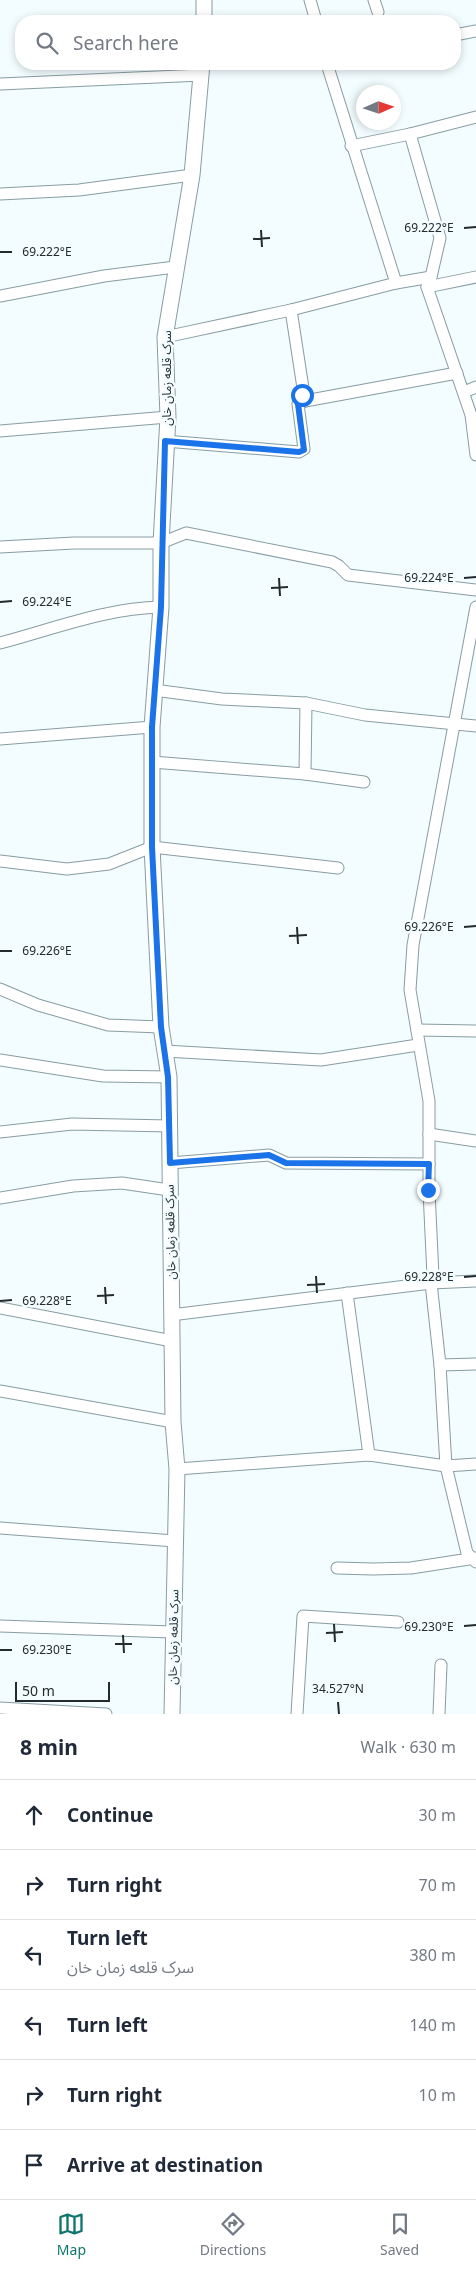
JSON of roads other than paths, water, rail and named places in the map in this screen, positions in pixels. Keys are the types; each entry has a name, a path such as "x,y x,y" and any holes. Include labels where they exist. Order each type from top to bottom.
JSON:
{"street":[{"path":"204,0 204,15"},
{"path":"310,0 314,15"},
{"path":"374,0 378,12"},
{"path":"461,35 476,31"},
{"path":"0,84 189,70"},
{"name":"سرک قلعه زمان خان","path":"172,1714 172,1632 177,1469 173,1422 169,1190 170,1126 168,1077 161,1027 152,847 152,727 161,607 165,441 168,417 165,337 175,267 192,175 202,70"},
{"path":"328,70 396,283"},
{"path":"351,146 410,134 476,117"},
{"path":"410,134 440,238 429,282 471,415 476,454"},
{"path":"0,194 79,190 192,175"},
{"path":"0,296 104,276 175,267"},
{"path":"165,337 291,310 396,283 476,277"},
{"path":"291,310 305,401"},
{"path":"165,441 299,452 304,450 298,404 305,401 457,372"},
{"path":"464,392 476,388"},
{"path":"0,431 168,417"},
{"path":"0,547 74,543 162,543 186,533 332,562 348,575 476,590"},
{"path":"0,643 79,620 139,607 161,607"},
{"path":"475,1559 467,1553 446,1466 440,1365 431,1283 433,1276 428,1101 410,990 413,945 476,607"},
{"path":"154,690 222,699 306,702 364,714 476,726"},
{"path":"305,774 306,702"},
{"path":"0,739 152,727"},
{"path":"152,762 305,774 364,782"},
{"path":"0,861 67,869 109,864 152,847 338,868"},
{"path":"0,989 38,1005 108,1025 161,1027"},
{"path":"417,1030 476,1032"},
{"path":"165,1052 320,1060 418,1045"},
{"path":"0,1060 103,1076 168,1077"},
{"path":"0,1132 72,1124 170,1126"},
{"path":"429,1134 476,1141"},
{"path":"170,1163 269,1155 286,1163 429,1164"},
{"path":"0,1198 73,1186 122,1183 169,1190"},
{"path":"171,1315 431,1283 476,1282"},
{"path":"347,1293 369,1455"},
{"path":"0,1308 172,1341"},
{"path":"440,1365 476,1364"},
{"path":"1,1392 173,1422"},
{"path":"177,1469 369,1455 446,1466 476,1464"},
{"path":"0,1528 175,1541"},
{"path":"338,1568 411,1568 475,1559"},
{"path":"297,1714 303,1616 398,1622"},
{"path":"0,1626 172,1632"},
{"path":"439,1714 441,1664"},
{"path":"0,1708 106,1714"}]}
